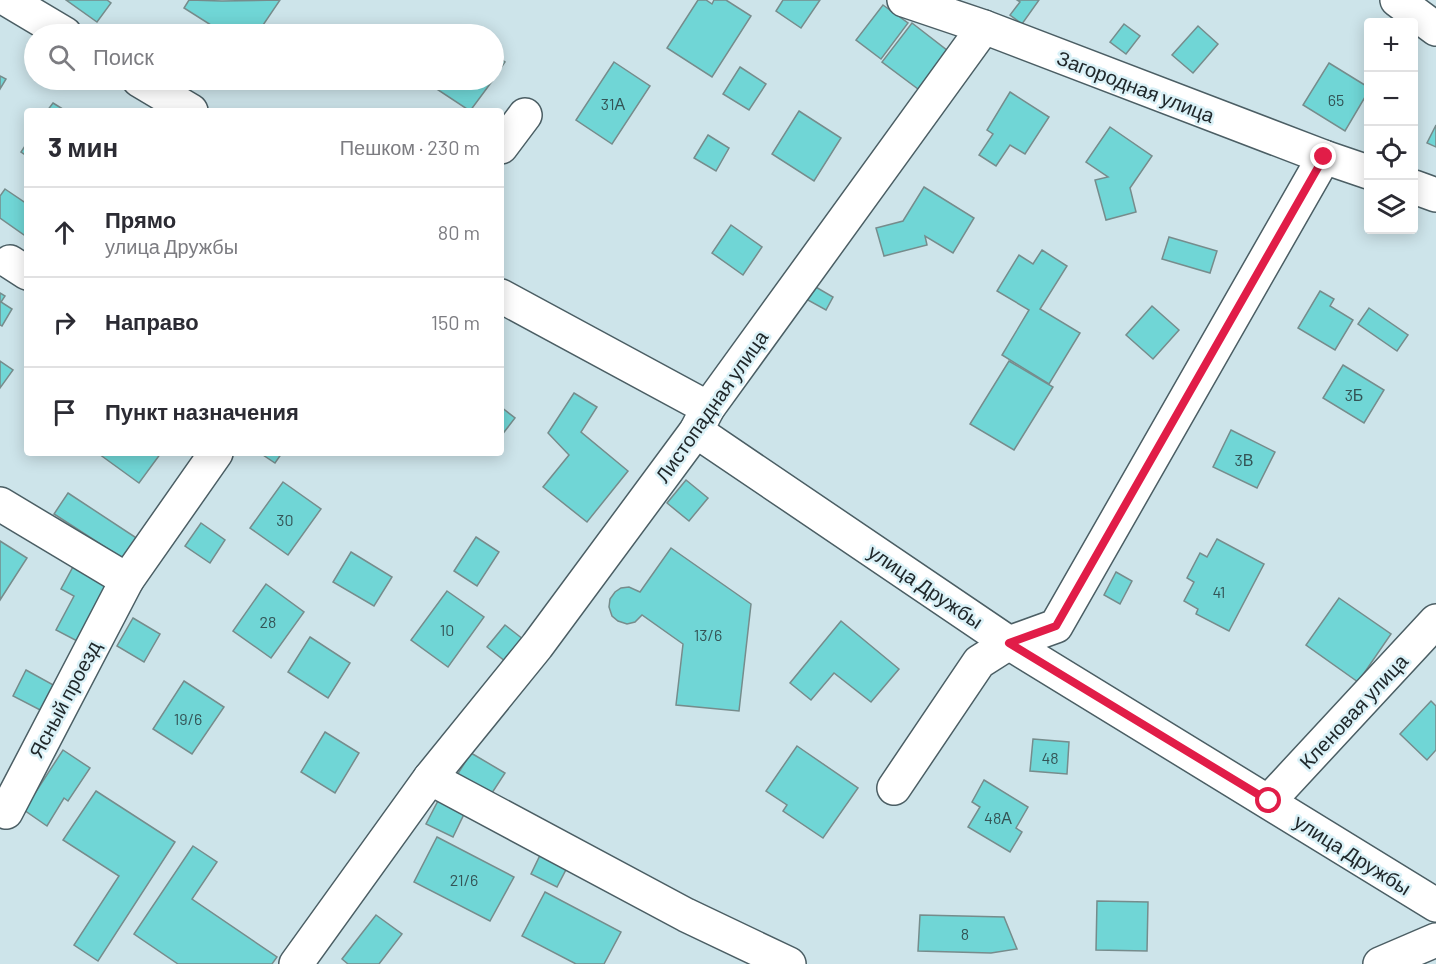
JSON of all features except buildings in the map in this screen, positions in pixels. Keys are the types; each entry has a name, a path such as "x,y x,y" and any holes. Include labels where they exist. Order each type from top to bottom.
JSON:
{"street":[{"path":"8,0 48,24"},
{"name":"Загородная улица","path":"904,0 984,27 1364,171"},
{"path":"1397,0 1436,30"},
{"name":"Листопадная улица","path":"296,964 430,778 537,646 984,27"},
{"path":"156,90 186,108"},
{"path":"504,143 525,115"},
{"path":"894,788 979,662 1009,643 1056,626 1324,157"},
{"path":"1418,189 1436,195"},
{"name":"улица Дружбы","path":"504,298 702,419 1009,643 1436,905"},
{"name":"Ясный проезд","path":"2,814 127,580 214,456"},
{"path":"0,504 127,580"},
{"name":"Кленовая улица","path":"1269,801 1436,621"},
{"path":"430,778 686,915 789,964"},
{"path":"1380,964 1436,940"}],"route":[{"path":"1269,801 1009,643 1056,626 1324,157"}]}
